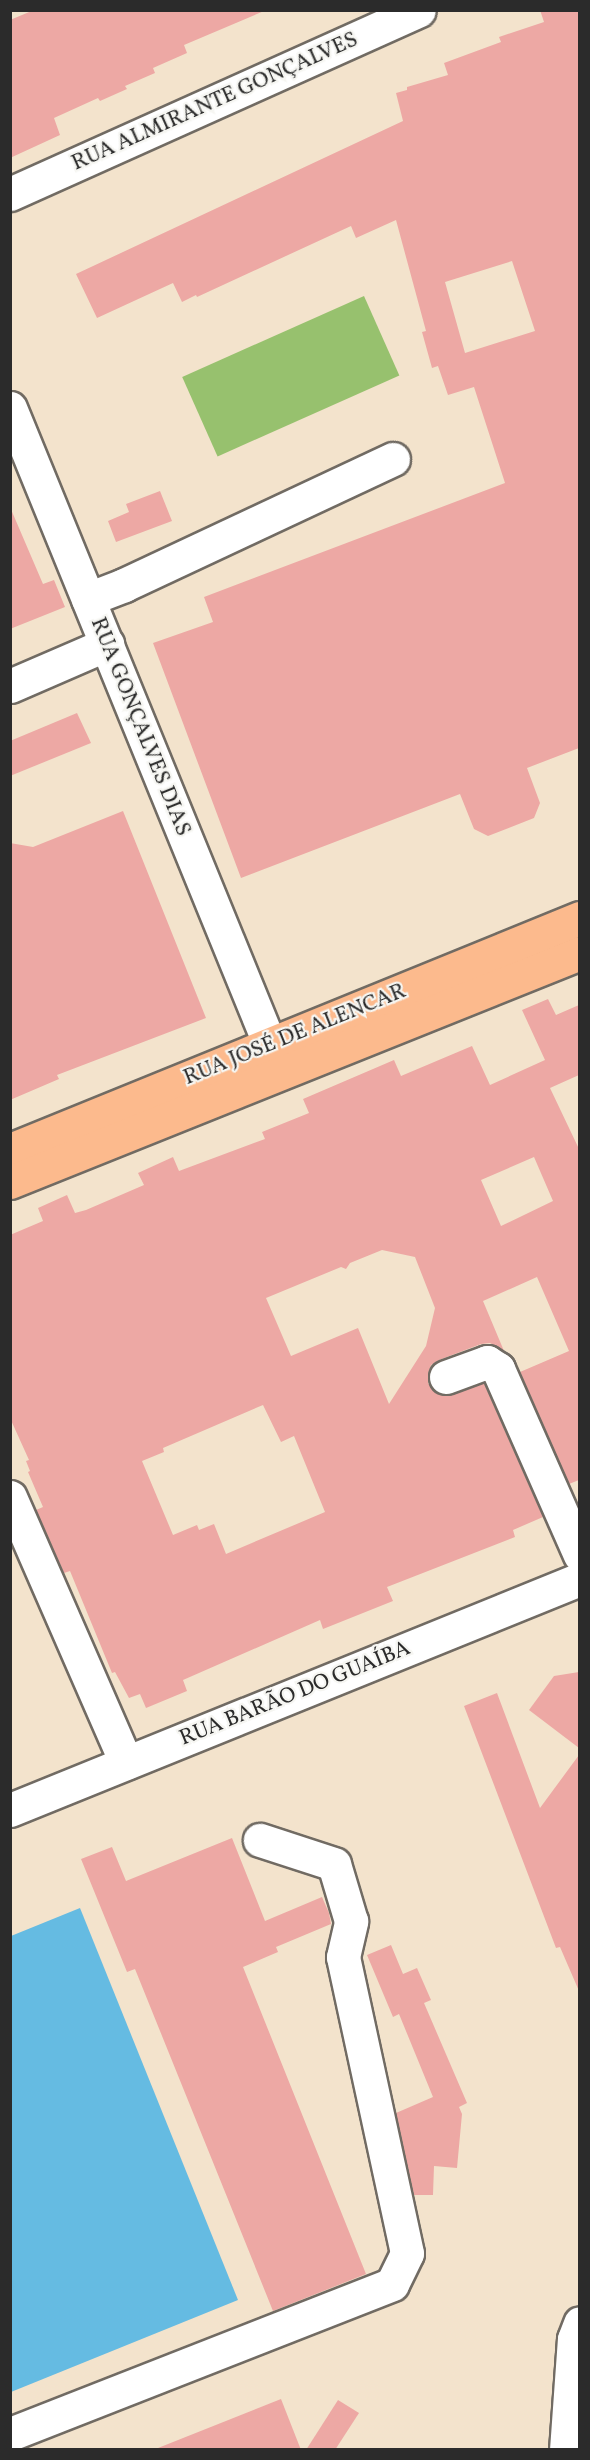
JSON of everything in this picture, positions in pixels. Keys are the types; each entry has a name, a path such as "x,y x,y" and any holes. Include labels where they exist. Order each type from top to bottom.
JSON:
{"main road":[{"name":"RUA JOSÉ DE ALENCAR","path":"10,1150 579,918"},
{"name":"RUA JOSÉ DE ALENCAR","path":"10,1182 579,953"},
{"path":"217,1100 270,1045 339,1051"}],"street":[{"name":"RUA ALMIRANTE GONÇALVES","path":"10,194 419,10"},
{"name":"RUA GONÇALVES DIAS","path":"10,408 270,1045"},
{"path":"88,599 124,585 393,459"},
{"path":"10,686 106,644"},
{"path":"446,1377 487,1362 498,1369 579,1555"},
{"path":"10,1497 126,1763"},
{"name":"RUA BARÃO DO GUAÍBA","path":"10,1810 579,1579"},
{"path":"10,2434 392,2284 407,2253 343,1957 351,1921 334,1864 260,1840"},
{"path":"566,2450 574,2339 579,2323"}],"green space":[{"path":"364,296 399,375 218,456 182,377"}],"water":[{"path":"80,1908 238,2300 11,2392 11,1936"}],"building":[{"path":"34,10 264,11 184,45 187,53 153,68 155,73 125,86 127,89 100,101 98,98 54,118 60,135 10,158 10,20"},
{"path":"540,10 579,10 579,748 527,768 540,803 534,818 488,836 474,829 460,794 241,878 153,643 213,622 204,597 505,483 474,387 448,395 438,366 432,368 422,332 426,331 396,220 356,238 351,226 182,302 173,283 97,318 76,274 403,121 396,93 407,90 407,87 448,75 444,63 501,42 499,37 544,22","holes":["512,261 535,331 465,353 445,282"]},
{"path":"160,491 172,521 116,542 108,521 129,512 126,504"},
{"path":"10,507 43,584 54,580 65,607 10,629"},
{"path":"77,713 91,743 10,776 10,741"},
{"path":"123,811 206,1018 57,1075 59,1079 10,1100 10,843 33,847"},
{"path":"548,999 556,1015 579,1005 579,1075 550,1088 579,1149 579,1480 569,1484 520,1372 569,1351 537,1277 483,1301 504,1351 490,1343 481,1344 439,1360 431,1365 428,1383 434,1391 443,1395 484,1383 543,1517 513,1530 515,1537 387,1587 393,1601 323,1629 320,1620 183,1680 187,1691 146,1708 140,1694 129,1698 115,1672 112,1673 70,1571 64,1573 36,1510 43,1507 28,1472 30,1471 26,1461 29,1460 10,1418 10,1235 43,1221 38,1208 67,1195 75,1213 86,1210 144,1185 138,1173 173,1157 179,1171 265,1139 262,1132 309,1113 303,1099 394,1060 401,1076 472,1046 490,1085 545,1060 522,1010","holes":["534,1157 553,1201 501,1226 481,1180","382,1250 415,1257 435,1308 426,1346 389,1404 358,1328 291,1356 266,1298 341,1267 346,1269 350,1263","263,1405 281,1442 294,1436 325,1512 226,1554 214,1524 199,1530 197,1525 173,1535 142,1461 164,1452 163,1448"]},
{"path":"579,1672 579,1748 529,1710 554,1676"},
{"path":"497,1693 540,1808 579,1755 579,1991 560,1947 556,1948 464,1706"},
{"path":"232,1838 265,1921 322,1897 329,1913 331,1924 276,1947 278,1952 243,1967 366,2274 273,2311 135,1969 127,1972 81,1859 112,1847 126,1881"},
{"path":"391,1945 403,1974 417,1968 431,2000 424,2003 467,2103 459,2107 462,2114 457,2168 434,2166 433,2195 414,2195 396,2113 433,2097 399,2014 393,2017 367,1955"},
{"path":"281,2399 301,2450 158,2450 158,2448"},
{"path":"338,2400 359,2413 335,2450 306,2450"}]}
